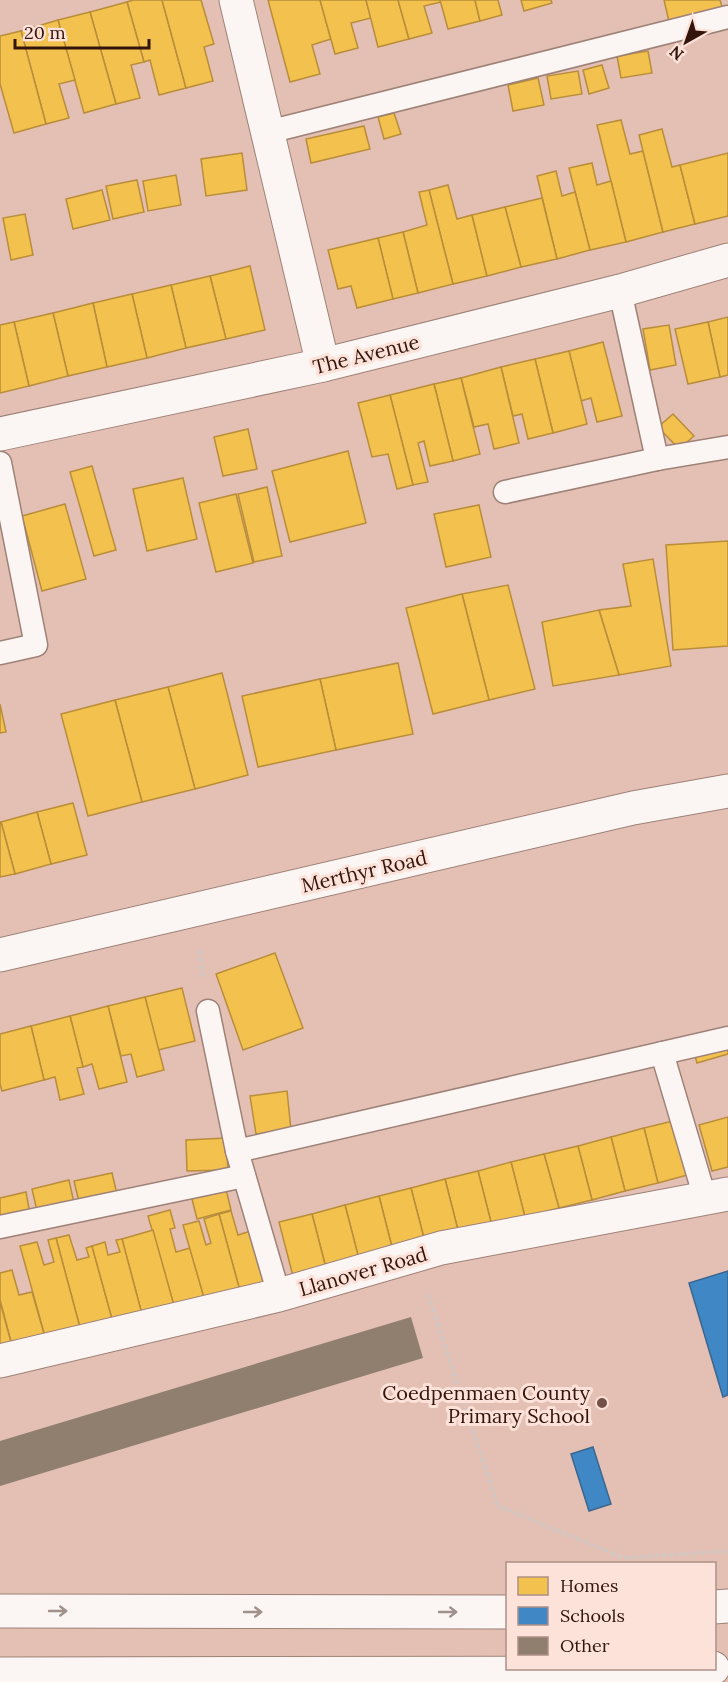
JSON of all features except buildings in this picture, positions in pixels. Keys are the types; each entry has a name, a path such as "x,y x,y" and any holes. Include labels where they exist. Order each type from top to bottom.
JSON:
{"main road":[{"path":"236,0 323,365"},
{"name":"The Avenue","path":"0,434 323,365 620,291 728,260"},
{"name":"Merthyr Road","path":"0,955 633,808 728,792"},
{"name":"Llanover Road","path":"0,1361 279,1295 441,1248 716,1196"},
{"path":"0,1611 506,1612"},
{"path":"0,1674 598,1673 668,1670"}],"lane":[{"path":"268,132 728,17"},
{"path":"620,291 657,459"},
{"path":"505,492 657,459 728,447"},
{"path":"0,463 36,645 0,653"},
{"path":"208,1011 237,1151 279,1295"},
{"path":"237,1151 728,1038"},
{"path":"662,1053 716,1196"},
{"path":"0,1227 244,1176"}],"path":[{"path":"194,911 208,1011"},
{"path":"415,1256 498,1506 624,1558 728,1551"}],"place":[{"name":"Coedpenmaen County Primary School","path":"602,1403"}]}
